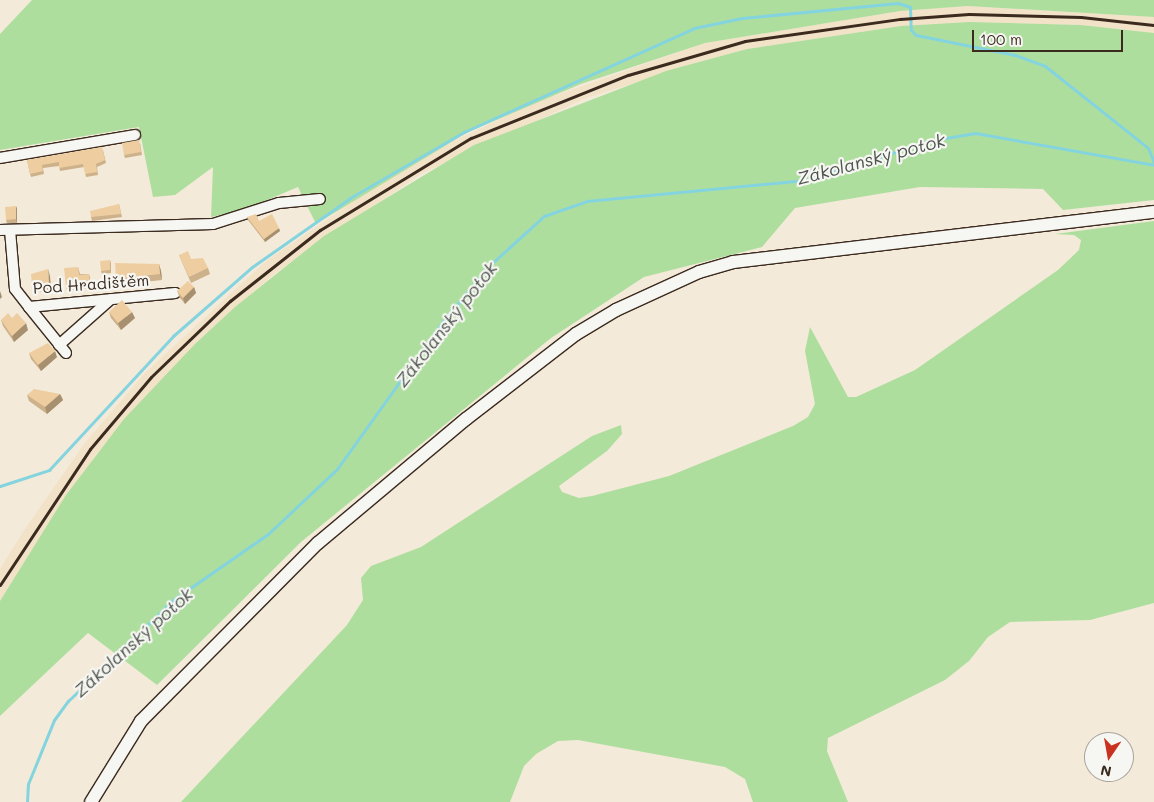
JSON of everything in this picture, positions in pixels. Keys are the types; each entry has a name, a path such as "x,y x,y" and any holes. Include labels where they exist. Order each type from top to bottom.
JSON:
{"main road":[{"path":"91,802 141,721 318,543 466,419 576,334 616,310 699,272 733,262 1154,212"}],"street":[{"path":"0,158 136,135"},
{"name":"Pod Hradištěm","path":"175,293 29,307 15,289 5,230 213,224 279,203 320,199"},
{"path":"29,307 63,349 111,299"}],"shaded area":[{"path":"968,6 1154,17 1154,33 1081,25 969,22 901,26 746,49 586,98 421,174 274,274 195,344 97,453 0,601 0,569 23,532 84,444 146,372 265,262 413,161 531,104 705,43 900,11"}],"green space":[{"path":"32,0 1154,0 1154,17 968,6 900,11 705,43 581,84 468,132 316,224 298,187 246,209 211,217 213,167 175,195 153,197 139,127 0,150 0,34"},
{"path":"969,22 1081,25 1154,33 1154,200 1063,210 1043,189 920,187 795,208 762,247 644,277 551,338 301,542 157,685 88,633 0,716 0,601 66,495 124,419 195,344 235,307 324,236 474,145 666,71 747,49 901,26"},
{"path":"1154,221 1154,603 1090,620 1010,622 988,637 969,661 945,680 828,738 827,751 848,802 753,802 745,779 725,767 578,740 558,741 536,754 524,766 510,802 181,802 347,625 363,600 361,578 371,566 421,547 592,436 621,425 622,434 607,451 559,486 562,492 579,498 669,476 793,426 808,417 815,404 805,351 810,327 848,397 856,397 915,370 1058,270 1079,250 1081,240 1074,235 1055,234"}],"building":[{"path":"139,140 141,152 124,155 122,143"},
{"path":"102,147 105,160 96,164 97,172 85,174 83,164 59,168 59,162 42,165 43,171 30,174 27,160"},
{"path":"119,204 121,214 91,217 90,211"},
{"path":"16,206 16,219 6,220 5,207"},
{"path":"256,214 259,221 272,214 279,228 264,239 247,217"},
{"path":"188,251 191,259 203,258 208,268 189,277 179,255"},
{"path":"110,260 110,270 101,271 100,261"},
{"path":"115,263 159,264 160,274 116,279"},
{"path":"78,267 79,275 89,274 90,285 66,287 64,268"},
{"path":"48,269 49,285 32,285 31,274"},
{"path":"188,281 194,287 183,298 177,291"},
{"path":"122,300 132,312 118,323 109,312"},
{"path":"8,313 12,318 17,313 26,323 12,336 1,320"},
{"path":"48,343 55,351 38,365 29,353"},
{"path":"34,389 60,394 45,407 27,395"}],"waterway":[{"path":"0,486 49,470 173,336 252,267 350,198 464,132 694,28 742,18 898,3 910,7 911,30 916,35 1015,55 1045,66 1148,148 1154,162"},
{"name":"Zákolanský potok","path":"27,802 28,784 54,720 68,701 173,600 268,534 337,469 443,321 490,265 544,216 587,201 806,180 934,140 975,133 1154,165"}],"railway":[{"path":"0,585 90,449 151,377 230,301 320,230 471,138 628,75 745,41 900,19 969,14 1081,17 1154,25"}]}
